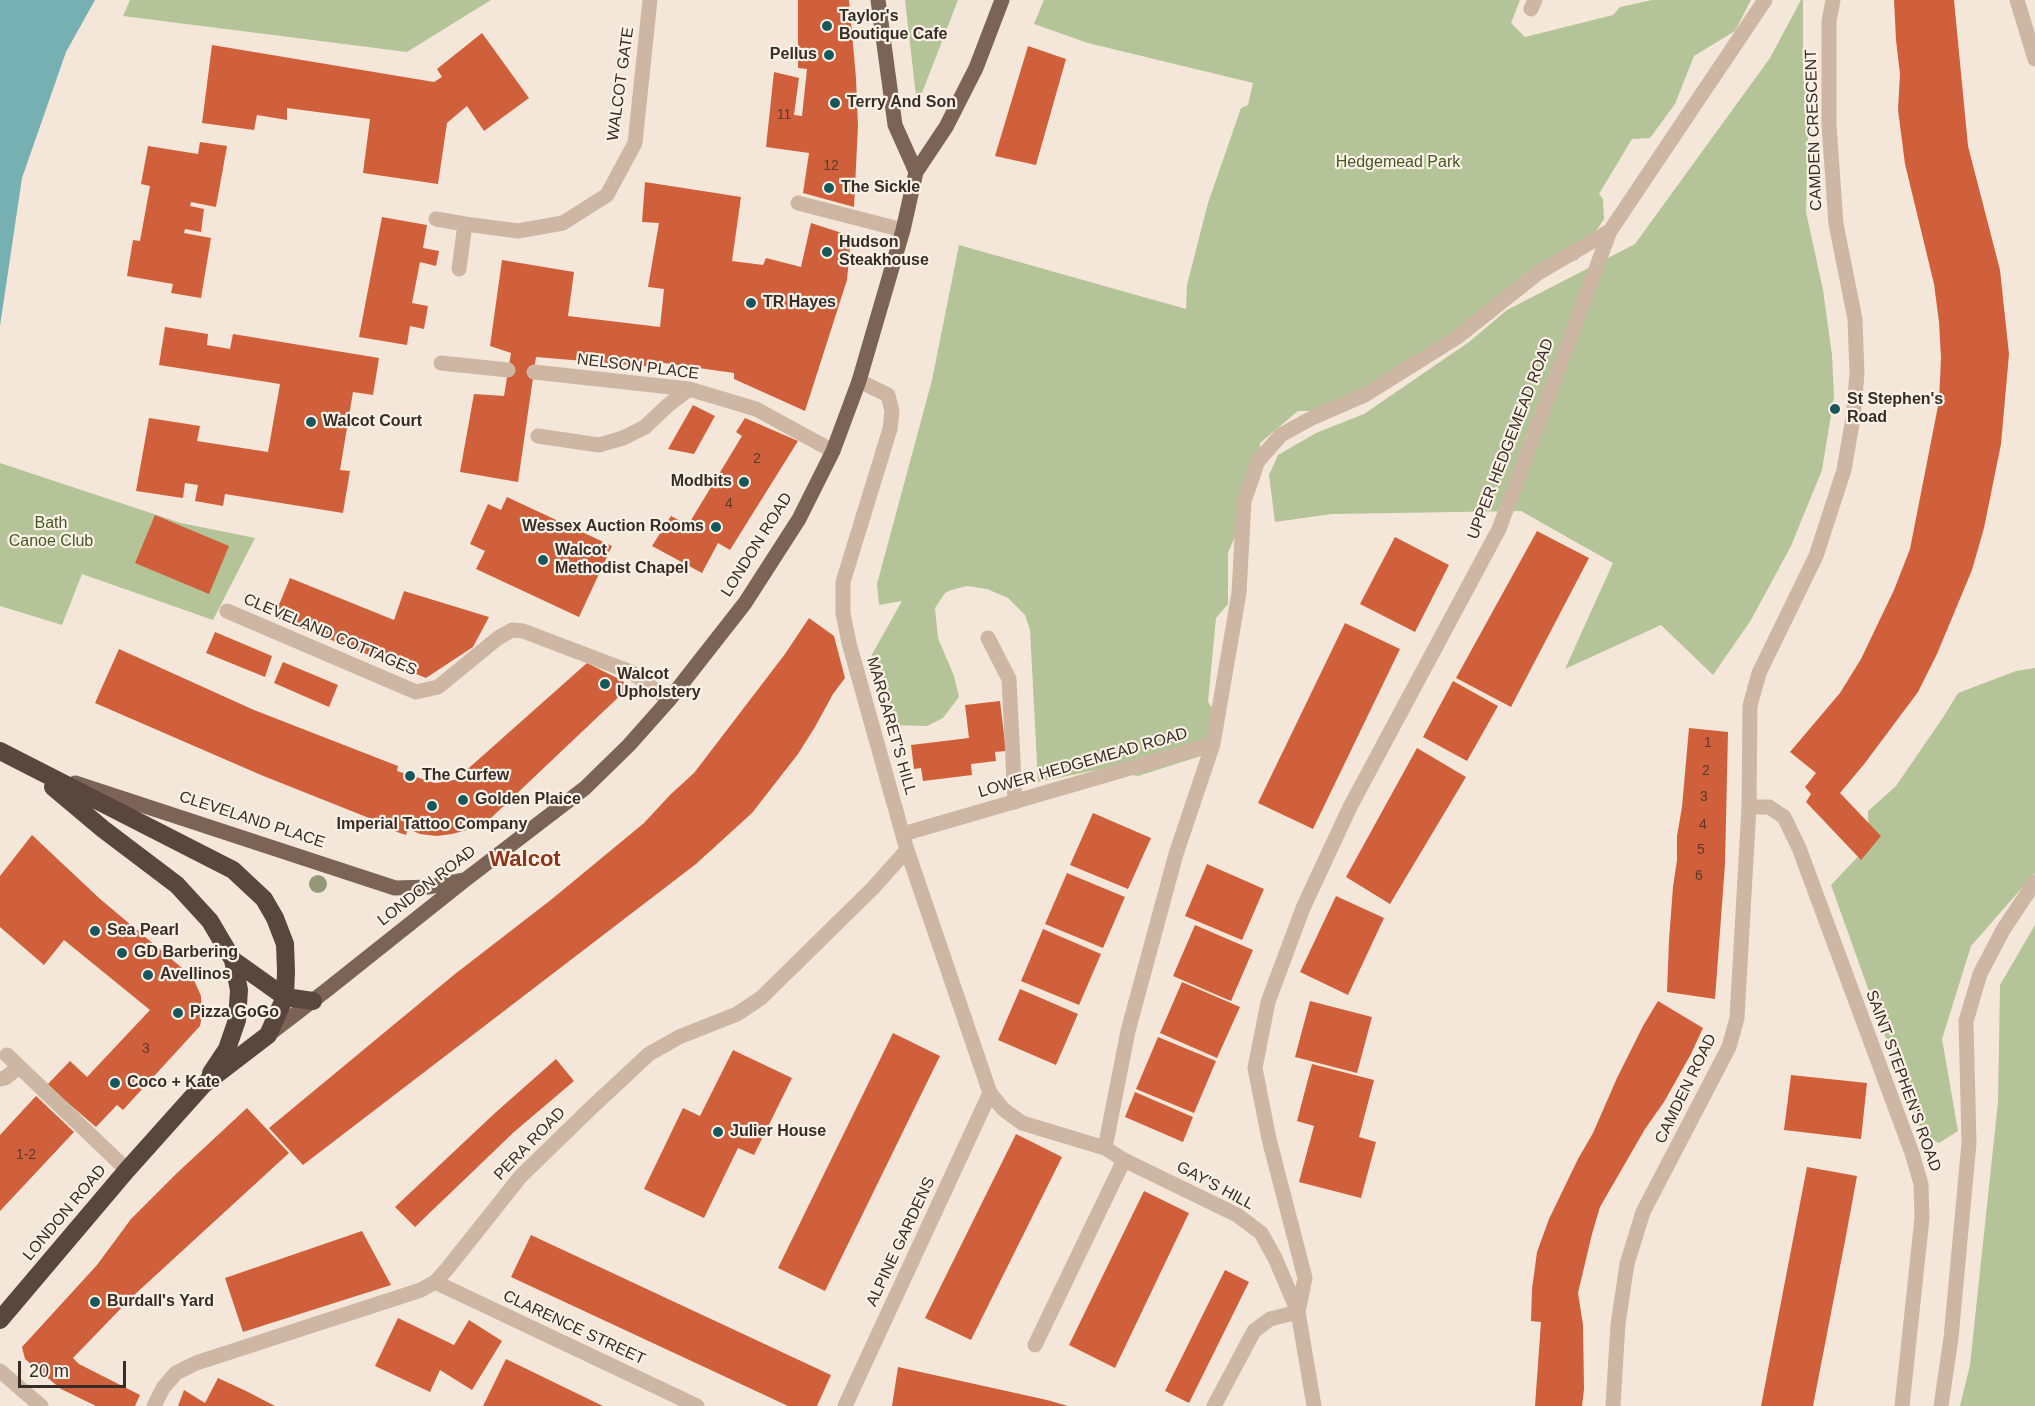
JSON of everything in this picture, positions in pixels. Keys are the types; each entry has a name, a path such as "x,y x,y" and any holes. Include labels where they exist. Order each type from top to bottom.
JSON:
{"highway":[{"path":"0,751 233,870 264,899 275,918 285,944 285,997 268,1035"},
{"path":"30,768 103,829 177,885 210,921 233,960 239,990 237,1020 226,1049 204,1084"},
{"path":"233,960 285,997 313,1001"},
{"name":"LONDON ROAD","path":"0,1320 127,1170 204,1084 268,1035"}],"main road":[{"path":"878,0 895,125 916,172"},
{"path":"916,172 946,127 976,68 1002,0"},
{"name":"LONDON ROAD","path":"268,1035 585,788 629,745 669,700 745,603 799,519 833,451 859,381 903,230 916,172"},
{"name":"CLEVELAND PLACE","path":"30,768 395,888 429,887 465,880"}],"street":[{"name":"WALCOT GATE","path":"436,219 518,231 563,223 607,195 635,143 650,0"},
{"name":"UPPER HEDGEMEAD ROAD","path":"1298,1312 1305,1278 1269,1138 1255,1068 1268,1002 1303,908 1350,807 1499,529 1610,231 1765,0"},
{"name":"CAMDEN CRESCENT","path":"1750,706 1759,673 1816,556 1844,470 1853,418 1857,374 1855,319 1836,224 1829,125 1829,21 1833,0"},
{"path":"2017,0 2035,59"},
{"path":"798,203 903,230"},
{"path":"459,269 465,224"},
{"name":"LOWER HEDGEMEAD ROAD","path":"903,834 1213,744 1239,593 1244,501 1258,461 1281,435 1310,419 1365,395 1456,338 1538,273 1610,231"},
{"path":"441,363 508,370"},
{"name":"NELSON PLACE","path":"534,372 688,389 756,409 833,451"},
{"name":"MARGARET'S HILL","path":"859,381 888,395 892,411 890,429 843,582 843,613 849,643 907,850 990,1093"},
{"path":"538,436 599,445 623,438 645,427 688,389"},
{"name":"CLEVELAND COTTAGES","path":"227,611 417,692 438,687 498,638 512,630 523,631 631,672 669,700"},
{"path":"988,639 1009,679 1015,802"},
{"name":"CAMDEN ROAD","path":"1613,1406 1618,1324 1627,1264 1643,1212 1729,1047 1737,1018 1749,807 1750,706"},
{"path":"1105,1148 1128,1031 1176,854 1213,744"},
{"name":"SAINT STEPHEN'S ROAD","path":"1749,807 1769,807 1784,817 1799,848 1922,1184 1923,1218 1902,1406"},
{"name":"PERA ROAD","path":"154,1406 163,1388 176,1373 196,1363 421,1290 435,1282 521,1176 632,1069 649,1054 679,1037 737,1014 760,998 873,888 907,850"},
{"name":"SAINT STEPHEN'S ROAD","path":"1941,1406 1951,1338 1969,1143 1966,1021 1980,974 2003,930 2035,882"},
{"path":"7,1055 127,1170"},
{"path":"0,1079 5,1078 19,1067"},
{"name":"GAY'S HILL","path":"990,1093 1003,1109 1022,1123 1105,1148 1124,1160 1237,1215 1261,1233 1275,1258 1298,1312 1314,1406"},
{"name":"ALPINE GARDENS","path":"845,1406 990,1093"},
{"path":"1035,1345 1124,1160"},
{"name":"CLARENCE STREET","path":"435,1282 697,1406"},
{"path":"1214,1406 1254,1331 1270,1319 1298,1312"},
{"path":"0,1371 42,1406"}],"green space":[{"path":"130,0 491,0 407,52 123,16"},
{"path":"905,0 958,0 920,98 916,96"},
{"name":"Hedgemead Park","path":"1044,0 1520,0 1511,23 1525,37 1613,15 1620,7 1652,0 1751,0 1735,31 1694,56 1675,104 1650,138 1632,139 1599,194 1603,199 1604,219 1577,260 1524,274 1488,308 1342,411 1298,411 1260,443 1259,479 1228,553 1228,604 1216,618 1208,702 1215,712 1201,756 1138,776 1101,769 1038,782 1030,630 1025,615 1008,598 987,589 967,586 945,593 935,608 938,638 954,676 959,697 943,718 927,726 890,725 870,658 902,601 879,605 877,584 932,380 959,245 1186,309 1187,285 1208,203 1241,108 1248,105 1253,83 1088,43 1034,24"},
{"path":"1803,0 1803,67 1808,131 1806,212 1823,290 1832,355 1834,397 1822,470 1791,546 1751,620 1713,675 1661,625 1565,669 1613,563 1521,511 1332,514 1275,522 1269,475 1278,455 1316,433 1364,414 1469,342 1507,310 1635,244 1770,58"},
{"name":"Bath Canoe Club","path":"0,463 181,523 255,538 213,620 82,574 62,625 0,606"},
{"path":"2035,668 2035,873 1971,946 1942,1039 1958,1131 1939,1143 1923,1135 1904,1089 1831,885 1869,845 1868,811 1896,786 1958,693 2016,671"},
{"path":"2035,925 2035,1406 1960,1406 1970,1365 1998,1102 2000,985"}],"water":[{"path":"0,0 95,0 66,52 22,178 0,326"}],"building":[{"path":"798,0 849,0 858,126 854,207 803,193 809,153 766,147 774,72 799,78 794,115 802,116 807,69 798,68"},
{"path":"1894,0 1954,0 1968,146 2000,270 2009,354 2001,444 1984,528 1972,570 1937,654 1918,692 1840,793 1881,836 1861,860 1806,802 1811,794 1805,787 1816,773 1790,752 1840,693 1861,659 1894,590 1910,549 1939,401 1941,358 1939,322 1934,284 1905,164 1898,110 1900,74"},
{"path":"482,33 529,98 484,131 467,106 447,123 438,184 363,173 370,119 287,108 287,120 257,115 254,130 202,123 212,45 434,82 442,77 437,69"},
{"path":"1028,46 1066,59 1036,165 995,156"},
{"path":"200,142 227,146 216,207 191,202 190,206 204,209 201,232 185,229 184,233 211,238 201,298 171,293 173,284 127,276 133,240 140,241 150,186 141,184 148,146 198,154"},
{"name":"TR Hayes","path":"645,182 741,197 732,261 763,265 766,258 801,267 811,223 851,236 847,280 805,411 734,379 734,373 657,362 656,367 536,357 518,482 460,472 474,394 504,396 511,353 490,346 502,260 574,272 568,316 660,327 664,289 648,287 659,223 642,222"},
{"path":"382,217 427,225 423,248 439,251 436,266 420,262 412,303 428,306 424,329 410,326 407,345 359,337"},
{"name":"Walcot Court","path":"165,327 208,334 207,345 230,349 233,334 379,358 373,395 353,392 340,470 350,471 343,513 225,494 223,506 195,501 198,485 185,483 183,498 136,491 149,418 200,426 197,441 268,452 280,384 159,365"},
{"path":"693,405 715,416 694,454 668,449"},
{"path":"745,418 798,441 730,550 718,543 702,573 652,546 671,516 688,525 742,436 736,432"},
{"name":"Walcot Methodist Chapel","path":"507,497 612,546 579,617 476,569 485,551 470,544 488,504 501,510"},
{"path":"155,515 229,546 209,594 135,563"},
{"path":"1537,531 1589,558 1511,707 1456,678"},
{"path":"1395,537 1449,565 1415,632 1360,604"},
{"path":"290,578 394,620 404,591 489,617 473,647 426,678 274,617"},
{"path":"809,618 834,636 845,678 798,754 752,813 696,864 303,1165 269,1128 455,974 552,899 644,823 694,773 785,654"},
{"path":"1345,623 1400,649 1313,829 1258,803"},
{"path":"215,632 272,656 265,677 206,653"},
{"path":"119,649 254,710 398,766 397,771 435,783 454,780 461,775 587,663 623,681 626,686 625,691 491,818 467,830 452,834 437,836 420,834 408,829 406,835 373,824 374,820 261,775 95,703"},
{"path":"283,662 338,685 329,707 274,683"},
{"path":"1453,681 1498,706 1467,761 1423,737"},
{"path":"1000,701 1006,751 995,752 996,761 971,764 972,775 923,781 921,768 914,769 911,745 969,738 965,705"},
{"path":"1689,728 1728,732 1725,864 1715,999 1667,992 1677,836"},
{"path":"1417,748 1466,777 1390,904 1346,877"},
{"path":"1093,813 1151,838 1128,889 1070,865"},
{"path":"32,835 99,898 188,973 201,996 200,1026 123,1110 117,1105 96,1127 47,1085 70,1061 87,1077 150,1010 64,940 44,965 0,927 0,876"},
{"path":"1207,864 1264,889 1242,940 1185,916"},
{"path":"1067,873 1125,897 1103,948 1045,924"},
{"path":"1336,896 1384,918 1348,995 1300,972"},
{"path":"1195,925 1253,950 1231,1001 1173,976"},
{"path":"1043,929 1101,954 1079,1005 1021,981"},
{"path":"1182,982 1240,1007 1217,1058 1160,1033"},
{"path":"1020,989 1078,1014 1056,1065 998,1040"},
{"path":"1310,1001 1372,1017 1357,1073 1295,1057"},
{"path":"1658,1001 1703,1028 1664,1102 1645,1129 1600,1207 1578,1293 1583,1325 1582,1406 1535,1406 1541,1322 1531,1321 1537,1252 1549,1219 1593,1133 1643,1026"},
{"path":"893,1033 940,1056 825,1291 778,1268"},
{"path":"1158,1037 1216,1061 1194,1113 1136,1089"},
{"name":"Julier House","path":"733,1050 792,1078 754,1155 738,1148 704,1218 644,1189 683,1108 700,1116"},
{"path":"556,1059 574,1081 514,1132 415,1227 395,1207"},
{"path":"1312,1064 1374,1080 1359,1137 1376,1142 1361,1198 1299,1182 1314,1126 1297,1121"},
{"path":"1791,1075 1867,1083 1861,1139 1784,1130"},
{"path":"1135,1092 1193,1117 1183,1142 1125,1117"},
{"path":"36,1096 74,1132 0,1211 0,1135"},
{"path":"247,1108 289,1153 132,1297 73,1358 79,1364 140,1395 135,1406 96,1406 61,1389 25,1359 22,1347 97,1265 131,1219"},
{"path":"1016,1134 1062,1157 971,1340 925,1318"},
{"path":"1807,1167 1857,1176 1845,1241 1813,1406 1761,1406"},
{"path":"1144,1191 1189,1213 1115,1368 1069,1345"},
{"path":"362,1231 391,1285 243,1332 225,1278"},
{"path":"531,1235 831,1375 817,1406 788,1406 511,1277"},
{"path":"1225,1270 1249,1282 1189,1403 1165,1391"},
{"path":"398,1318 454,1345 469,1320 502,1341 472,1390 440,1370 430,1392 375,1366"},
{"path":"506,1359 574,1392 603,1406 483,1406"},
{"path":"898,1367 1047,1400 1068,1406 892,1406"},
{"path":"218,1378 275,1406 178,1406 184,1390 205,1403"}],"place":[{"name":"Taylor's Boutique Cafe","path":"827,26"},
{"name":"Pellus","path":"829,55"},
{"name":"Terry And Son","path":"835,103"},
{"name":"The Sickle","path":"829,188"},
{"name":"Hudson Steakhouse","path":"827,252"},
{"name":"TR Hayes","path":"751,303"},
{"name":"St Stephen's Road","path":"1835,409"},
{"name":"Walcot Court","path":"311,422"},
{"name":"Modbits","path":"744,482"},
{"name":"Wessex Auction Rooms","path":"716,527"},
{"name":"Walcot Methodist Chapel","path":"543,560"},
{"name":"Walcot Upholstery","path":"605,684"},
{"name":"The Curfew","path":"410,776"},
{"name":"Golden Plaice","path":"463,800"},
{"name":"Imperial Tattoo Company","path":"432,806"},
{"name":"Sea Pearl","path":"95,931"},
{"name":"GD Barbering","path":"122,953"},
{"name":"Avellinos","path":"148,975"},
{"name":"Pizza GoGo","path":"178,1013"},
{"name":"Coco + Kate","path":"115,1083"},
{"name":"Julier House","path":"718,1132"},
{"name":"Burdall's Yard","path":"95,1302"}],"district":[{"name":"Walcot","path":"525,860"}]}
